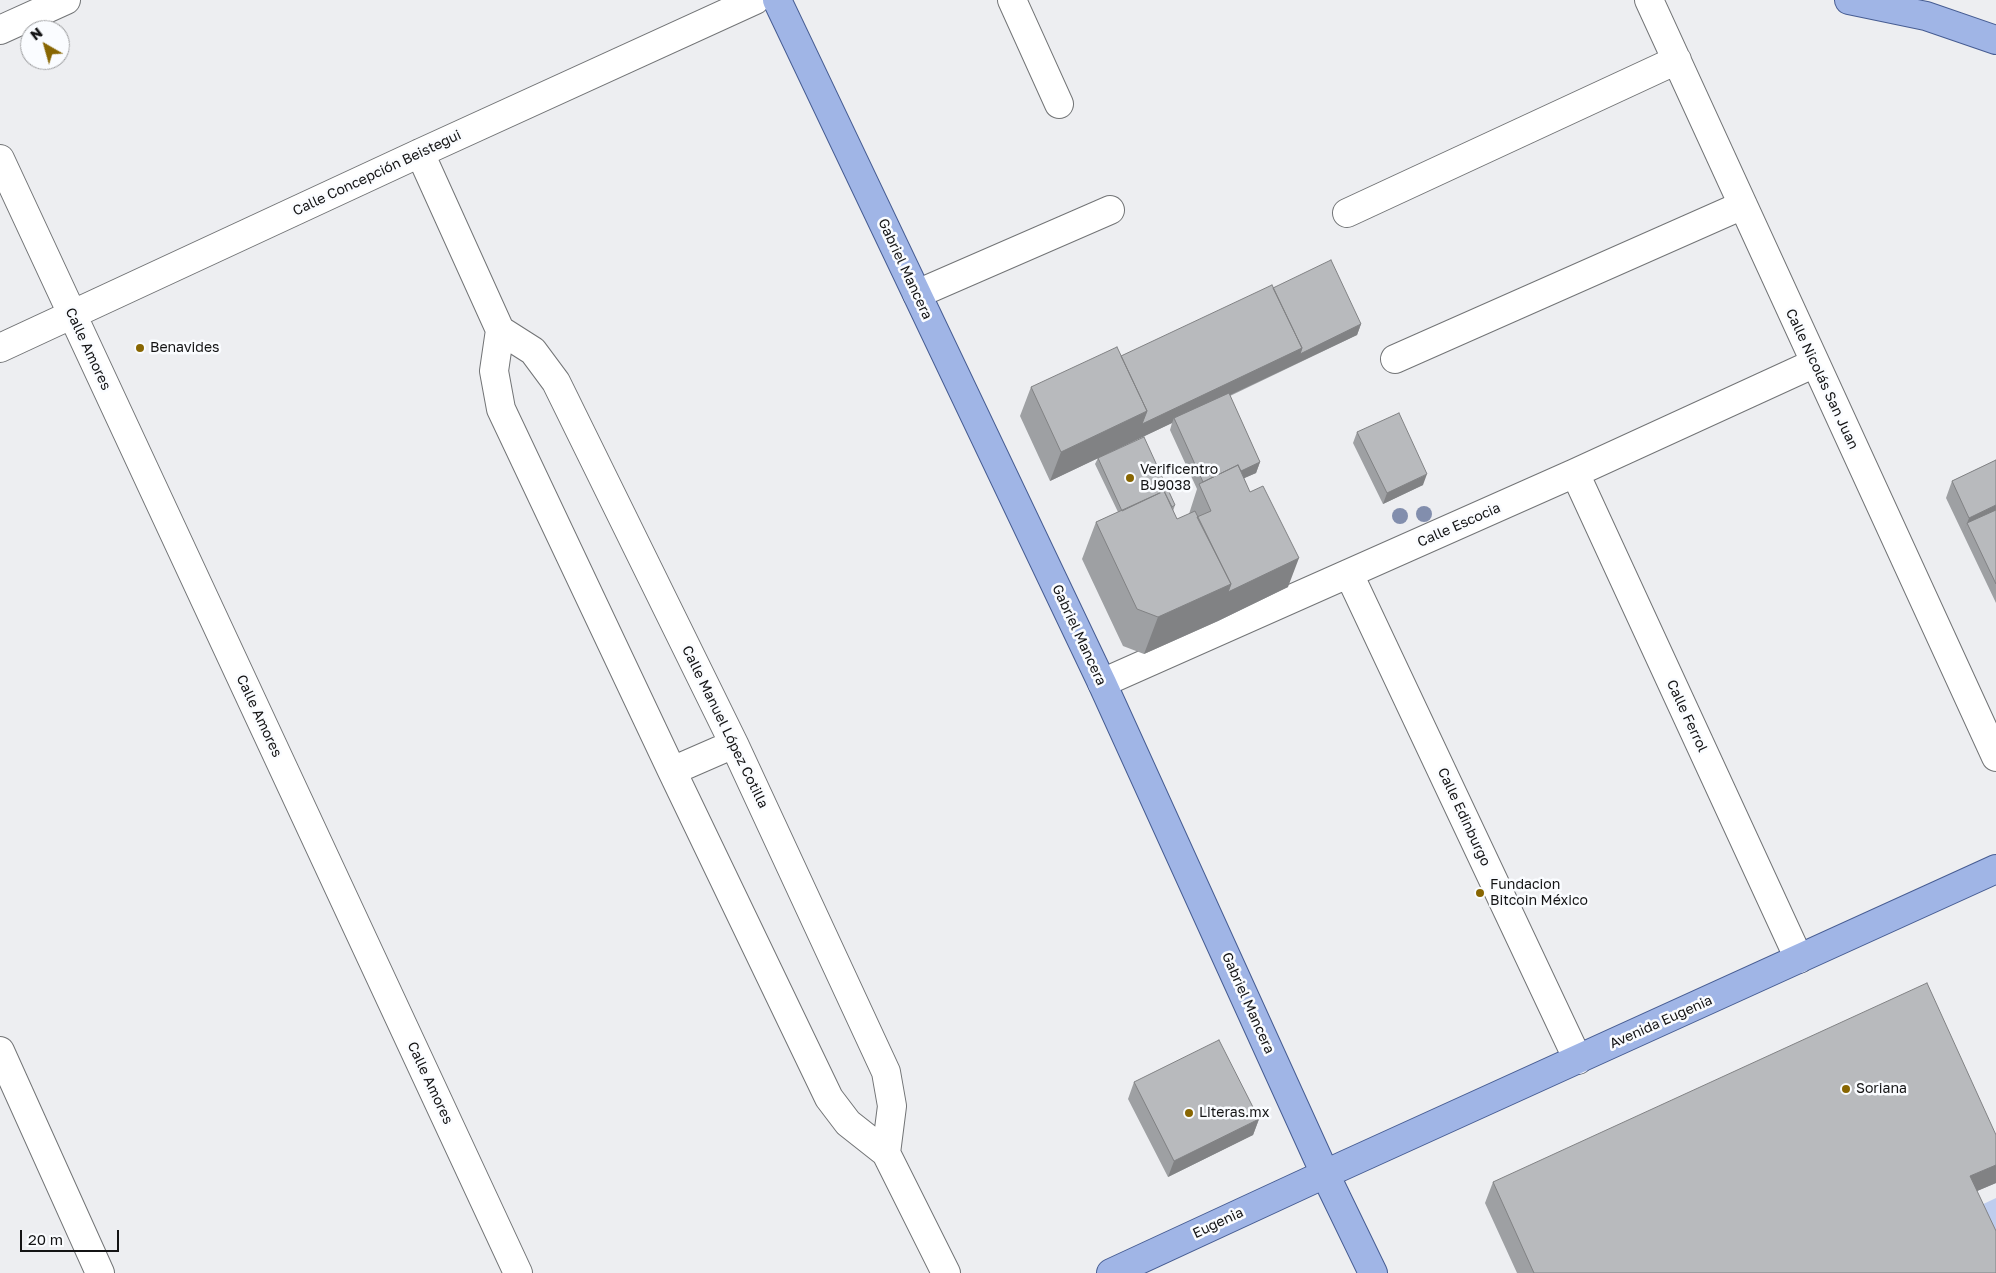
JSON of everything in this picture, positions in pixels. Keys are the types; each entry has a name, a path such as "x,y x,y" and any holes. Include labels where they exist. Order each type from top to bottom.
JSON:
{"main road":[{"name":"Gabriel Mancera","path":"777,0 1102,683 1325,1174 1373,1273"},
{"path":"1849,0 1926,16 1996,40"},
{"name":"Avenida Eugenia","path":"1325,1174 1996,869"},
{"name":"Eugenia","path":"1112,1273 1325,1174"}],"street":[{"path":"0,30 66,0"},
{"name":"Calle Concepción Beistegui","path":"0,348 755,0"},
{"path":"1012,0 1060,104"},
{"name":"Calle Nicolás San Juan","path":"1650,0 1996,757"},
{"path":"1347,213 1677,60"},
{"path":"420,153 500,330 494,370 501,409 829,1098 848,1123 886,1153 946,1273"},
{"name":"Calle Amores","path":"0,159 518,1273"},
{"path":"1395,359 1743,205"},
{"path":"917,294 1110,210"},
{"name":"Calle Manuel López Cotilla","path":"500,330 533,351 556,382 734,744 886,1072 892,1106 886,1153"},
{"name":"Calle Escocia","path":"1102,683 1349,574 1815,363"},
{"name":"Calle Ferrol","path":"1574,473 1799,959"},
{"name":"Calle Edinburgo","path":"1349,574 1578,1060"},
{"path":"672,771 734,744"},
{"path":"0,1051 100,1273"}],"shaded area":[{"path":"1996,1198 1996,1253 1975,1208"}],"building":[{"path":"1331,260 1361,324 1300,354 1302,348 1273,288"},
{"path":"1272,285 1302,348 1142,424 1147,411 1121,356"},
{"path":"1117,347 1147,411 1061,452 1031,387"},
{"path":"1229,393 1260,462 1241,471 1238,465 1203,482 1174,418"},
{"path":"1399,413 1427,474 1387,493 1357,432"},
{"name":"Verificentro BJ9038","path":"1144,437 1175,505 1172,507 1164,491 1122,511 1098,458"},
{"path":"1996,460 1996,505 1969,518 1952,481"},
{"path":"1238,465 1250,492 1263,486 1299,558 1228,592 1231,584 1197,517 1211,511 1199,484"},
{"path":"1164,491 1177,519 1195,511 1231,584 1158,617 1137,609 1096,522"},
{"path":"1996,510 1996,584 1967,523"},
{"name":"Soriana","path":"1927,983 1996,1135 1996,1165 1970,1176 1996,1231 1996,1273 1534,1273 1493,1182"},
{"name":"Literas.mx","path":"1219,1040 1259,1119 1174,1161 1134,1082"}],"place":[{"name":"Benavides","path":"140,348"},
{"name":"Verificentro BJ9038","path":"1130,478"},
{"name":"Fundacion Bitcoin México","path":"1480,893"},
{"name":"Soriana","path":"1846,1089"},
{"name":"Literas.mx","path":"1189,1113"}]}
